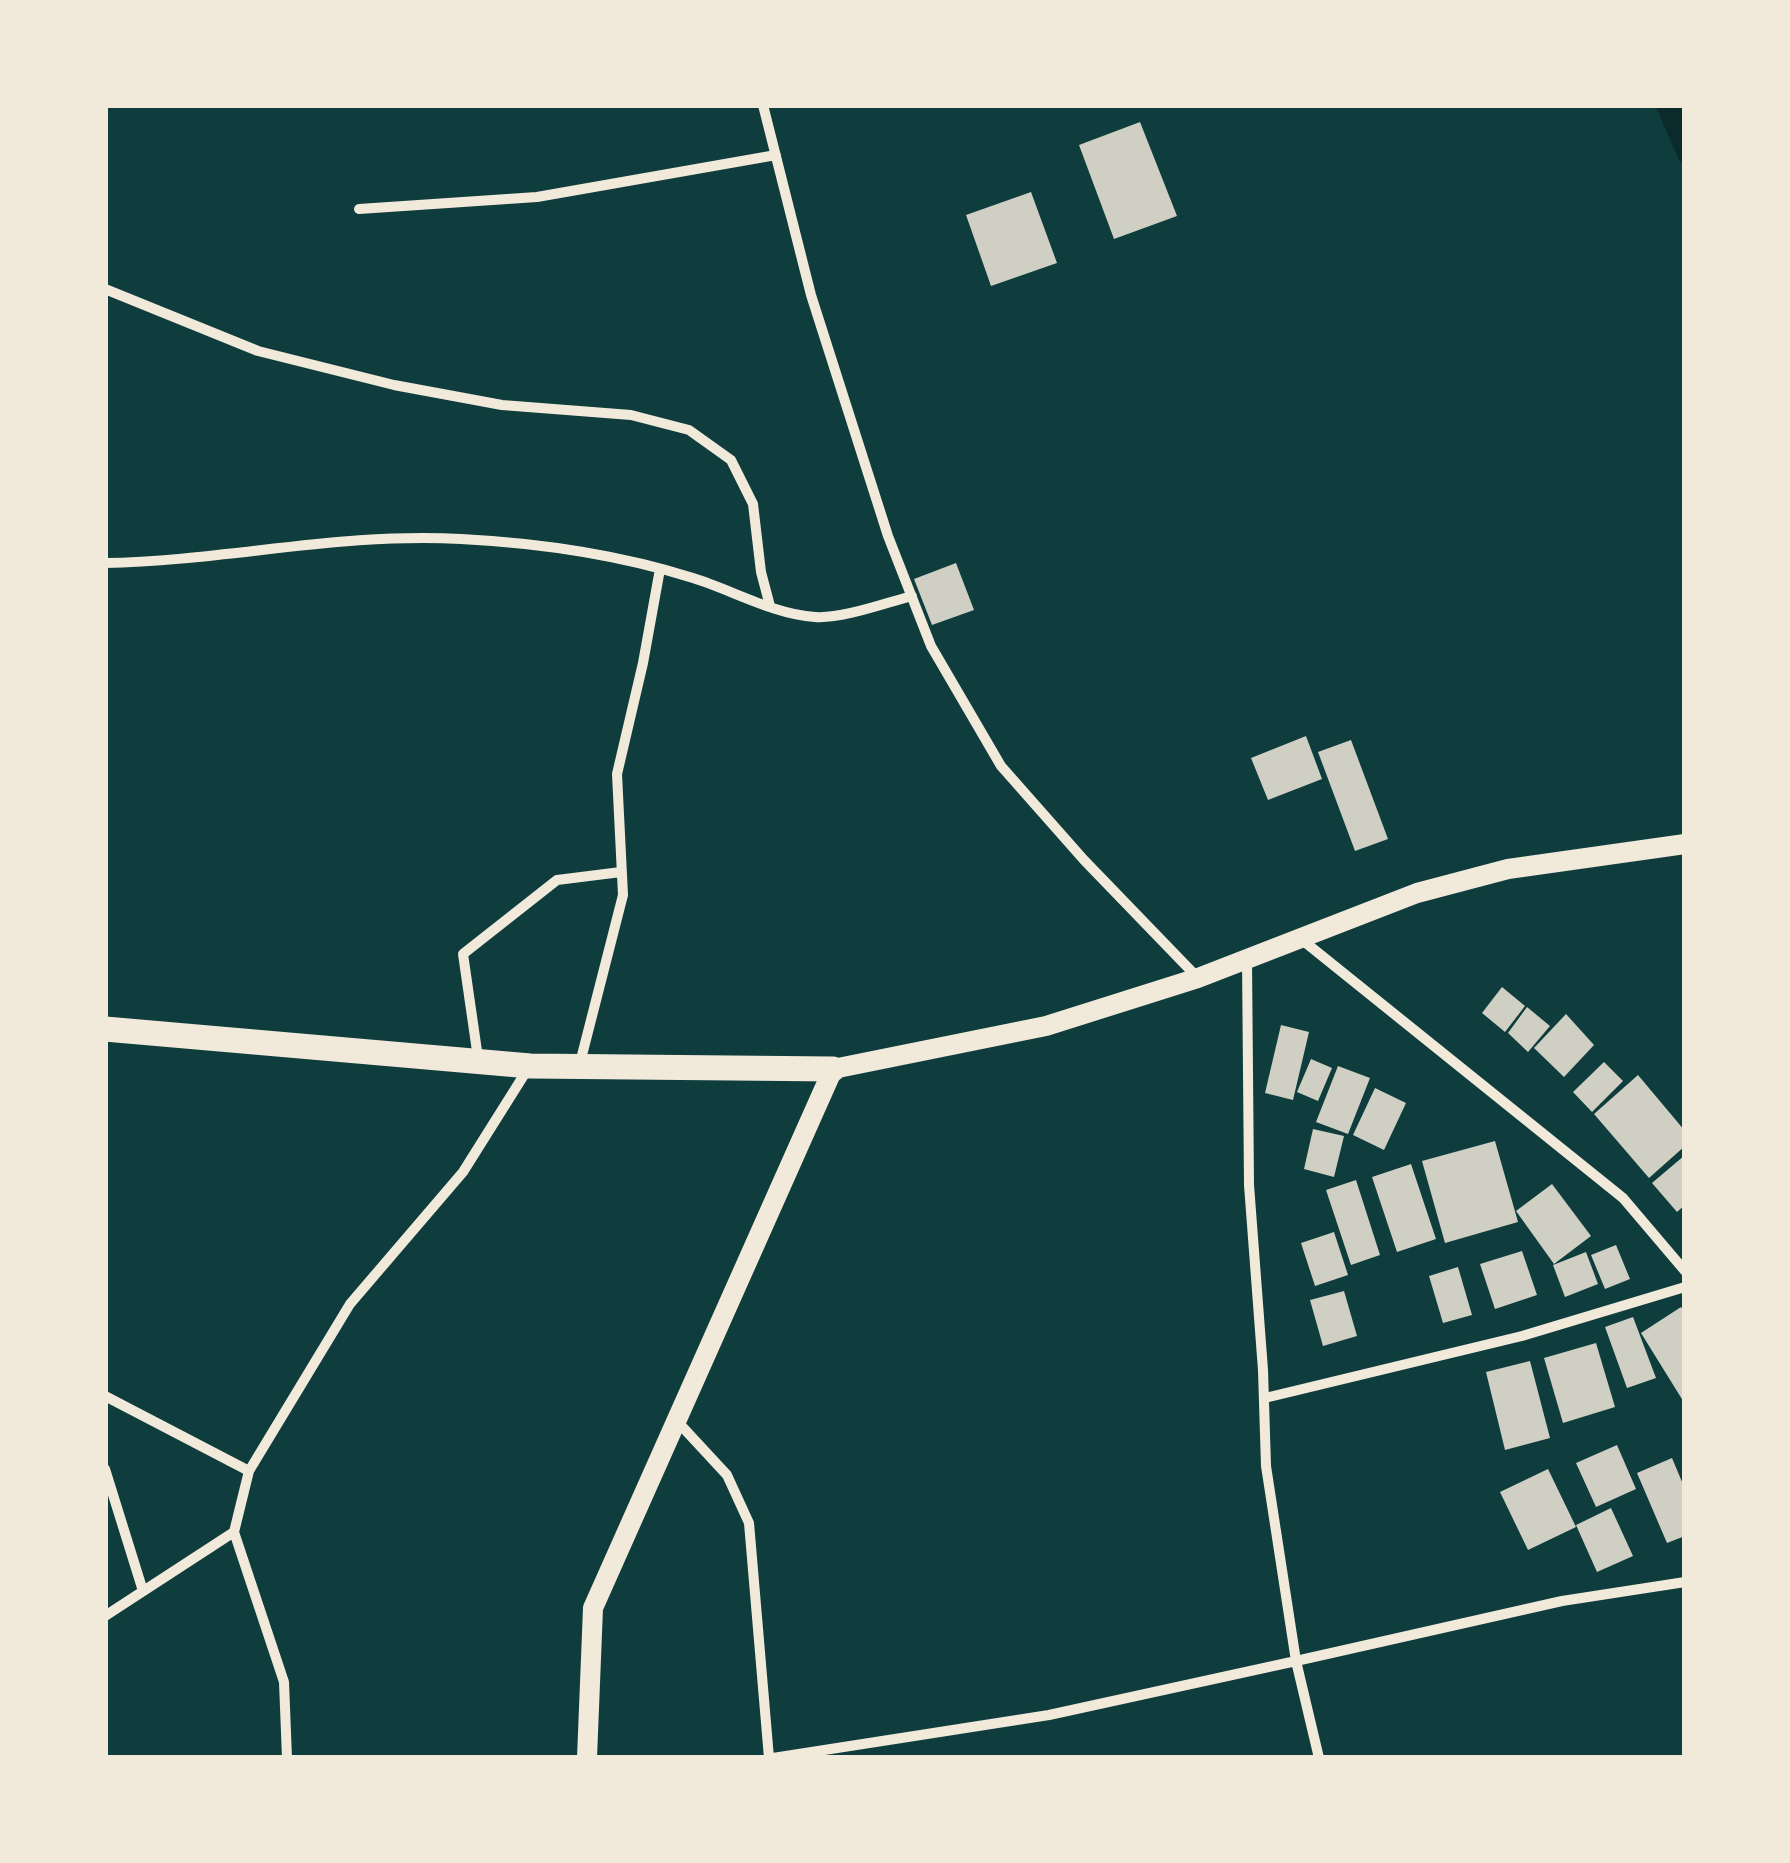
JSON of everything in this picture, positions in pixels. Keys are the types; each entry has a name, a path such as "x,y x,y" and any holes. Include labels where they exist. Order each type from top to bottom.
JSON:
{"main road":[{"path":"105,1029 530,1066 833,1070 1046,1026 1198,978 1418,893 1508,869 1683,848"},
{"path":"587,1758 594,1608 833,1070"}],"street":[{"path":"763,105 812,295 888,536 931,646 1001,766 1084,860 1198,978"},
{"path":"359,209 537,197 776,154"},
{"path":"105,288 258,351 394,386 502,404 631,415 688,430 731,460 752,504 770,606"},
{"path":"105,563 378,540 457,538 549,546 660,569 817,618 912,596"},
{"path":"579,1066 623,895 617,774 660,569"},
{"path":"478,1062 464,954 557,880 621,872"},
{"path":"1301,939 1622,1198 1685,1271"},
{"path":"1247,960 1249,1185 1265,1398 1266,1466 1296,1661 1318,1758"},
{"path":"288,1758 284,1682 234,1532 249,1470 350,1304 463,1172 530,1066"},
{"path":"1265,1398 1522,1336 1685,1287"},
{"path":"105,1396 249,1470"},
{"path":"676,1419 727,1475 749,1522 771,1758 1049,1715 1562,1600 1685,1582"},
{"path":"105,1469 143,1591"},
{"path":"105,1616 234,1532"}],"water":[{"path":"1655,105 1685,105 1685,166 1679,160"}],"building":[{"path":"1140,122 1177,216 1114,239 1079,145"},
{"path":"1031,192 1057,263 991,286 966,215"},
{"path":"956,563 974,610 932,625 914,579"},
{"path":"1306,736 1322,779 1268,800 1251,758"},
{"path":"1351,740 1388,839 1355,851 1318,752"},
{"path":"1502,987 1525,1006 1505,1032 1482,1013"},
{"path":"1527,1007 1550,1026 1528,1052 1508,1033"},
{"path":"1566,1014 1594,1045 1564,1077 1534,1048"},
{"path":"1281,1025 1309,1032 1293,1100 1265,1093"},
{"path":"1311,1059 1332,1068 1318,1101 1297,1092"},
{"path":"1604,1062 1623,1081 1592,1112 1573,1092"},
{"path":"1338,1066 1370,1078 1348,1134 1316,1122"},
{"path":"1638,1075 1685,1131 1685,1146 1649,1178 1594,1114"},
{"path":"1375,1088 1406,1103 1384,1150 1353,1135"},
{"path":"1313,1129 1344,1136 1334,1177 1304,1169"},
{"path":"1495,1141 1518,1222 1445,1243 1422,1161"},
{"path":"1685,1155 1685,1205 1677,1212 1652,1183"},
{"path":"1411,1164 1436,1239 1397,1252 1372,1177"},
{"path":"1356,1180 1380,1255 1351,1265 1326,1190"},
{"path":"1552,1184 1591,1236 1554,1264 1516,1211"},
{"path":"1334,1232 1348,1275 1315,1286 1301,1243"},
{"path":"1616,1245 1630,1279 1605,1289 1591,1255"},
{"path":"1522,1251 1537,1295 1495,1309 1480,1264"},
{"path":"1586,1252 1598,1284 1565,1297 1553,1265"},
{"path":"1458,1267 1472,1315 1443,1323 1429,1276"},
{"path":"1344,1291 1357,1336 1323,1346 1310,1300"},
{"path":"1681,1307 1685,1313 1685,1404 1641,1333"},
{"path":"1633,1317 1656,1378 1627,1388 1605,1327"},
{"path":"1596,1343 1615,1407 1563,1423 1544,1358"},
{"path":"1530,1361 1550,1438 1505,1450 1486,1372"},
{"path":"1617,1445 1636,1489 1596,1507 1576,1463"},
{"path":"1672,1458 1685,1489 1685,1536 1667,1543 1637,1473"},
{"path":"1548,1469 1576,1527 1528,1550 1500,1492"},
{"path":"1611,1508 1633,1556 1597,1572 1576,1525"}]}
